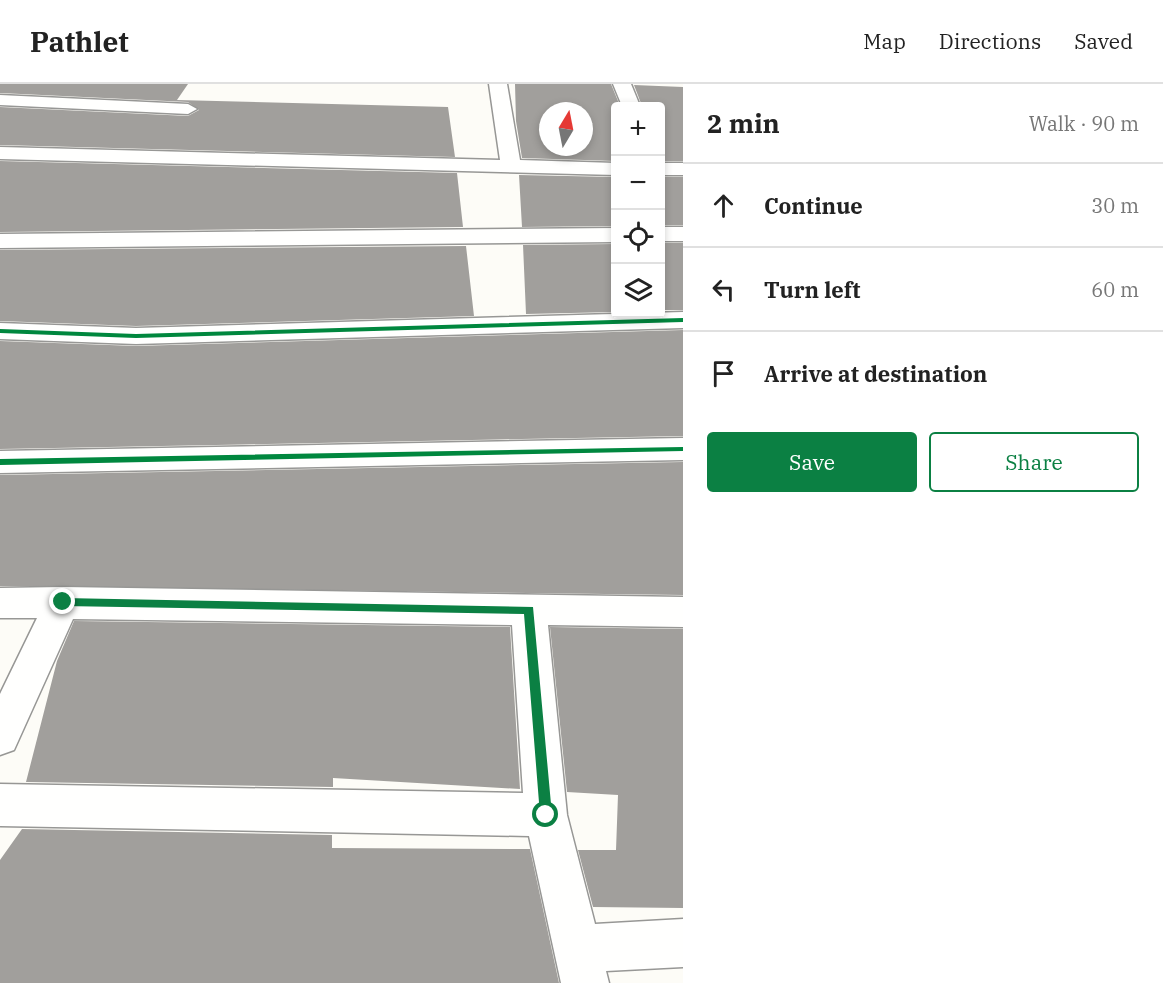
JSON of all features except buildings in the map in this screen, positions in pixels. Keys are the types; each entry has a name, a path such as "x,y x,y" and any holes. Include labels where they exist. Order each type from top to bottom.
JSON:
{"street":[{"path":"48,121 81,84"},
{"path":"498,84 511,168"},
{"path":"622,84 629,102"},
{"path":"0,100 63,105 192,101 174,130"},
{"path":"8,159 33,138"},
{"path":"8,159 611,169"},
{"path":"665,169 683,169"},
{"path":"665,234 683,234"},
{"path":"0,241 611,235"},
{"path":"0,331 136,336 683,320"},
{"path":"0,462 683,449"},
{"path":"0,603 63,602 683,612"},
{"path":"0,736 63,602"},
{"path":"529,610 546,815 581,966 683,943"},
{"path":"0,805 546,815"}],"cycle path":[{"path":"0,331 136,336 683,320"},
{"path":"0,462 683,449"}],"route":[{"path":"63,602 529,610 546,815"}]}
